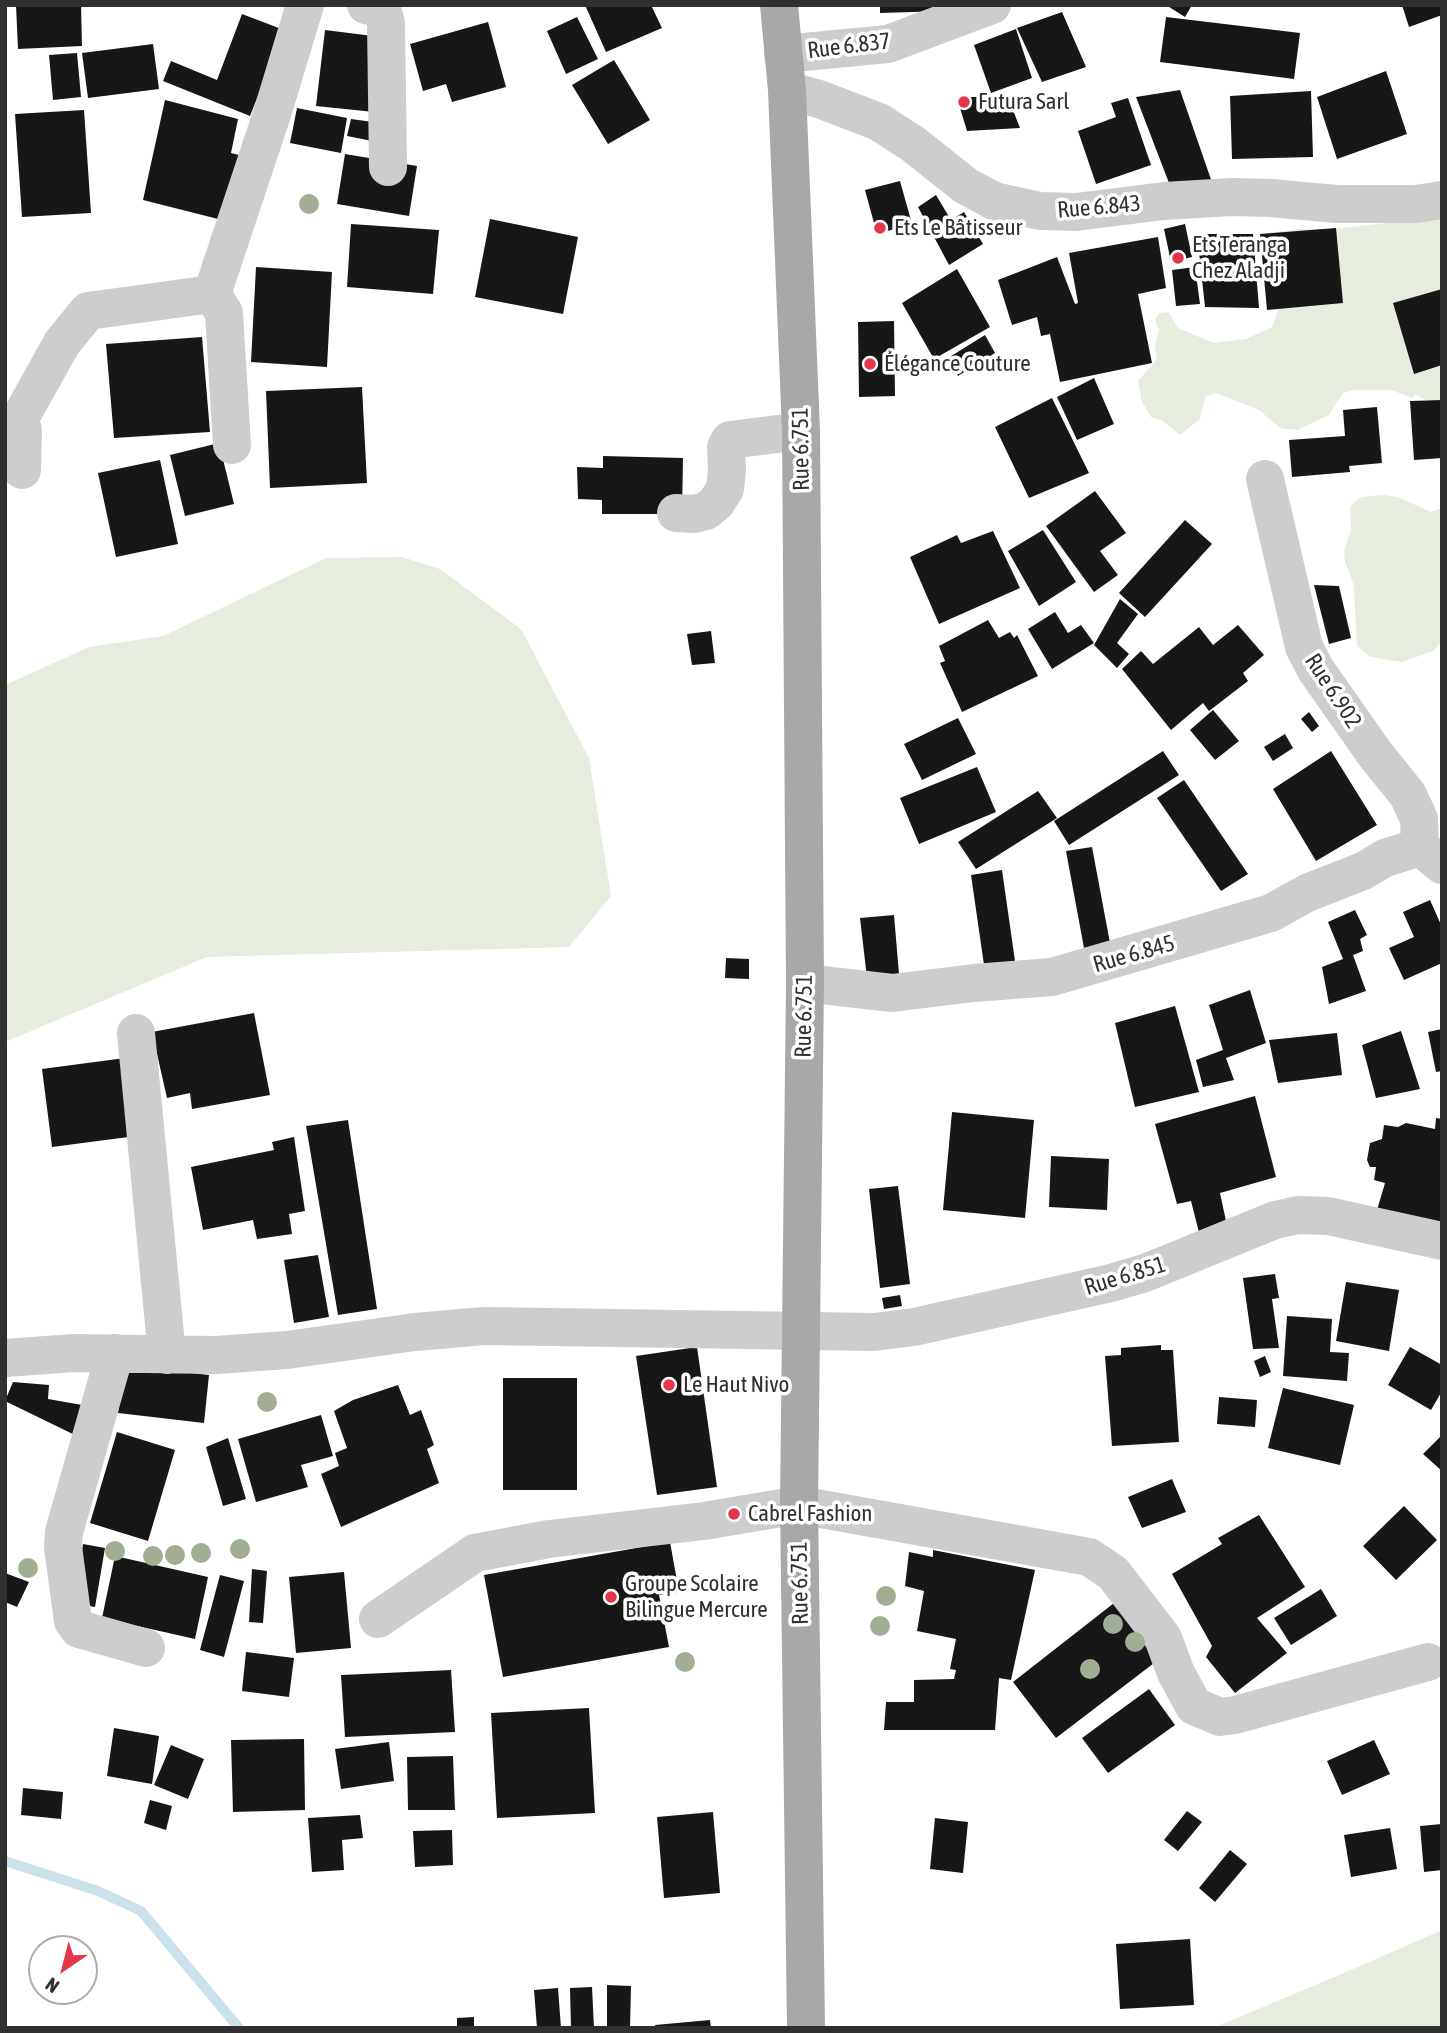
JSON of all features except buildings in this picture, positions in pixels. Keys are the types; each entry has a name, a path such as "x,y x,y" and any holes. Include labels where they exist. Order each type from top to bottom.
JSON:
{"main road":[{"name":"Rue 6.751","path":"779,5 785,72 802,431 805,984 799,1505 806,2028"}],"street":[{"path":"212,294 305,5"},
{"name":"Rue 6.837","path":"785,72 888,44 992,5"},
{"path":"377,6 386,23 388,167"},
{"name":"Rue 6.843","path":"785,72 819,99 879,122 913,144 966,186 994,201 1040,211 1076,212 1164,201 1232,197 1337,204 1416,204 1442,200"},
{"path":"212,294 224,313 232,445"},
{"path":"22,470 23,430 19,420 62,343 88,311 212,294"},
{"path":"677,513 694,514 705,511 716,503 725,489 726,447 730,440 802,431"},
{"name":"Rue 6.902","path":"1265,479 1304,646 1316,670 1408,795 1431,856"},
{"name":"Rue 6.845","path":"805,984 892,993 1052,977 1271,913 1307,893 1363,871 1385,858 1431,856"},
{"path":"136,1033 167,1355"},
{"name":"Rue 6.851","path":"5,1358 74,1353 216,1355 287,1350 415,1332 484,1326 874,1332 914,1327 1111,1283 1145,1273 1275,1220 1298,1215 1328,1216 1442,1241"},
{"path":"115,1353 64,1532 63,1547 73,1621 79,1629 146,1648"},
{"path":"378,1619 475,1553 549,1539 704,1521 799,1505 1090,1557 1113,1573 1163,1638 1176,1673 1194,1706 1220,1717 1235,1716 1428,1662"}],"green space":[{"path":"1442,217 1442,409 1415,394 1413,398 1391,390 1355,390 1343,393 1329,415 1297,430 1280,428 1259,410 1216,393 1205,397 1200,419 1180,435 1163,421 1151,417 1142,402 1138,381 1157,359 1155,346 1159,330 1155,320 1159,313 1169,312 1178,328 1214,343 1246,339 1272,327 1278,310 1271,285 1267,233"},
{"path":"1361,497 1398,497 1431,512 1442,508 1442,641 1433,651 1402,662 1371,657 1357,646 1354,586 1345,562 1344,549 1351,531 1350,506"},
{"path":"402,557 440,569 521,629 589,758 611,896 569,947 207,957 5,1042 5,685 89,647 163,636 326,558"},
{"path":"1442,1930 1442,2028 1213,2028 1351,1970"}],"waterway":[{"path":"5,1861 98,1891 141,1911 239,2028"}],"place":[{"name":"Futura Sarl","path":"964,102"},
{"name":"Ets Le Bâtisseur","path":"880,228"},
{"name":"Ets Teranga Chez Aladji","path":"1178,258"},
{"name":"Élégance Couture","path":"870,364"},
{"name":"Le Haut Nivo","path":"669,1385"},
{"name":"Cabrel Fashion","path":"734,1514"},
{"name":"Groupe Scolaire Bilingue Mercure","path":"611,1597"}]}
